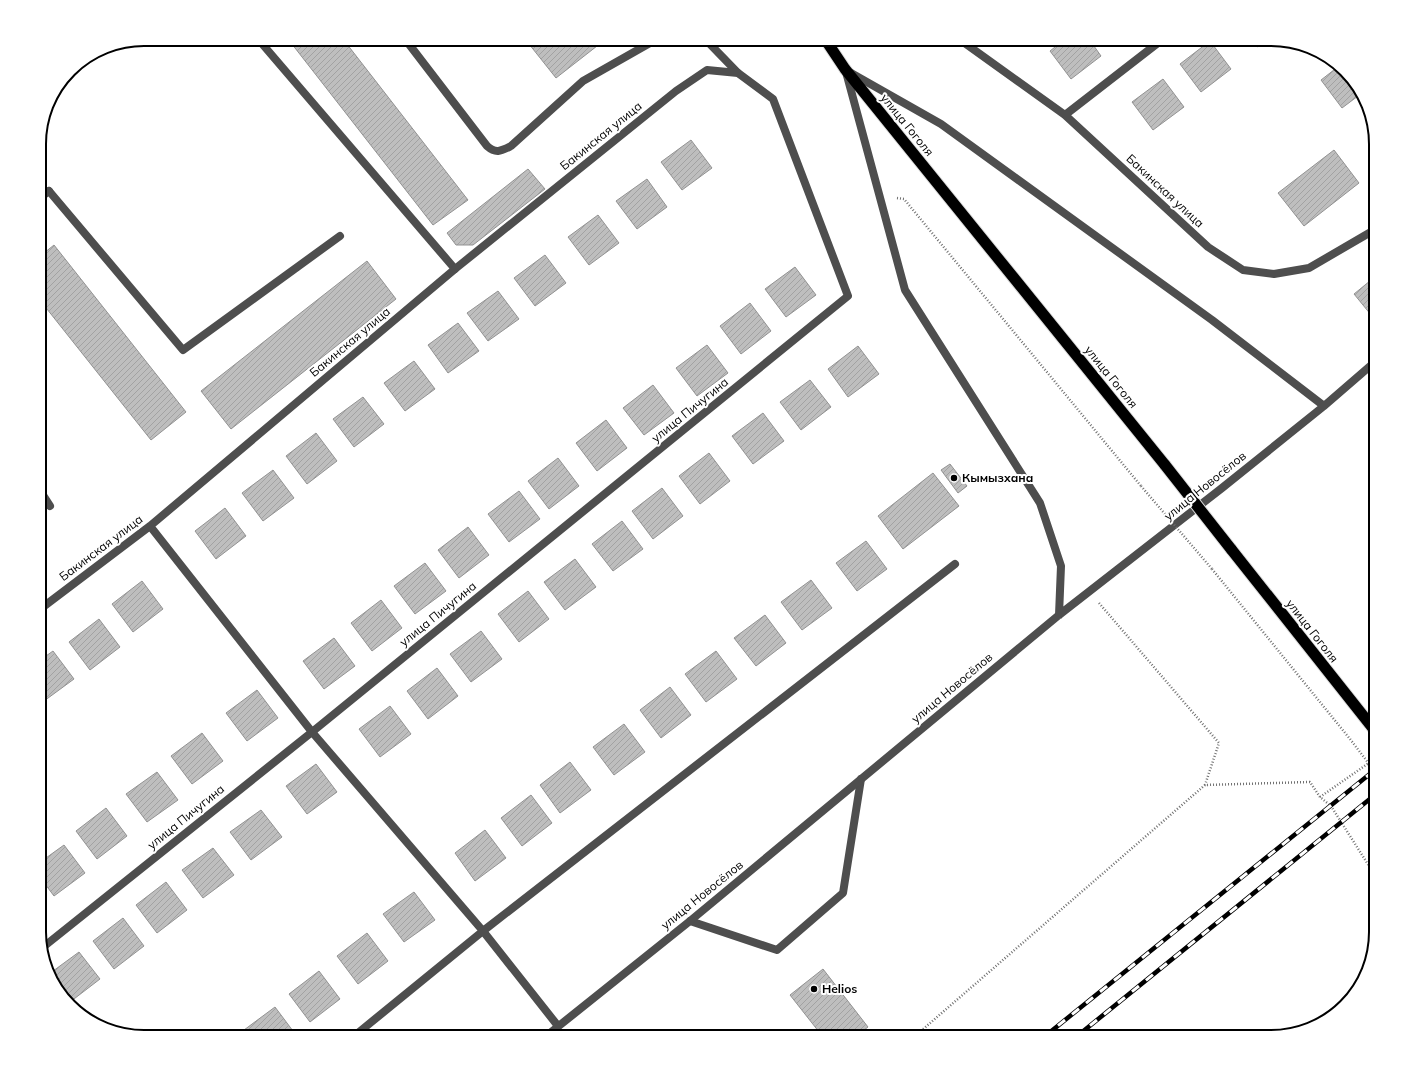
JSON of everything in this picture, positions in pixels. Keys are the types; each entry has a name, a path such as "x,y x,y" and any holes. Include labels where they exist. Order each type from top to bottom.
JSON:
{"highway":[{"name":"улица Гоголя","path":"829,46 845,69 1165,464 1369,723"}],"street":[{"path":"264,46 455,270"},
{"path":"410,46 487,146 492,151 500,151 511,146 583,81 645,46"},
{"path":"712,46 738,74"},
{"name":"Бакинская улица","path":"969,46 1065,115 1208,247 1243,270 1274,274 1309,268 1369,233"},
{"path":"1065,115 1154,46"},
{"path":"845,69 905,290 1040,503 1061,566 1059,615"},
{"path":"845,69 941,124 1212,320 1324,406"},
{"name":"Бакинская улица","path":"46,605 150,526 455,270 676,91 707,70 738,74"},
{"name":"улица Пичугина","path":"47,944 312,732 848,296 773,99 738,74"},
{"path":"46,193 49,191 183,350 340,236"},
{"name":"улица Новосёлов","path":"553,1030 690,921 1059,615 1324,406 1369,367"},
{"path":"46,500 50,506"},
{"path":"150,526 312,732 483,931 558,1026"},
{"path":"362,1030 483,931 955,564"},
{"path":"690,921 777,950 843,893 861,779"}],"path":[{"path":"884,214 894,198 904,199 1141,486 1212,569 1369,764"},
{"path":"922,1030 1205,785 1219,743 1090,592"},
{"path":"1320,797 1369,763"},
{"path":"1205,785 1310,782 1320,797 1331,806 1369,866"}],"building":[{"path":"293,46 348,46 468,200 433,225"},
{"path":"531,46 597,46 556,78"},
{"path":"1056,46 1094,46 1101,56 1071,79 1050,51"},
{"path":"1203,46 1214,46 1231,69 1201,92 1180,64"},
{"path":"1334,70 1345,80 1357,97 1342,108 1321,80"},
{"path":"1163,79 1184,107 1153,130 1132,102"},
{"path":"691,140 712,168 682,190 661,162"},
{"path":"1334,150 1359,183 1304,226 1278,193"},
{"path":"528,169 545,189 473,245 456,245 447,233"},
{"path":"647,179 667,207 637,229 616,201"},
{"path":"598,215 619,243 589,265 568,237"},
{"path":"54,245 186,412 151,440 46,308 46,251"},
{"path":"545,255 566,283 535,306 514,278"},
{"path":"367,261 396,299 231,429 201,391"},
{"path":"795,267 816,295 786,317 765,289"},
{"path":"1369,282 1369,312 1354,294"},
{"path":"498,291 519,319 488,341 467,313"},
{"path":"750,303 771,331 741,354 720,326"},
{"path":"458,323 479,351 448,373 428,345"},
{"path":"707,345 728,373 697,396 676,368"},
{"path":"858,346 879,374 848,397 828,369"},
{"path":"414,361 435,389 405,411 384,383"},
{"path":"810,380 831,407 801,430 780,402"},
{"path":"653,385 674,413 644,435 623,408"},
{"path":"363,397 384,424 354,447 333,419"},
{"path":"763,413 784,441 753,464 732,436"},
{"path":"606,420 627,448 597,471 576,443"},
{"path":"316,433 337,461 307,484 286,456"},
{"path":"709,453 730,481 700,504 679,476"},
{"path":"558,458 579,486 549,509 528,481"},
{"name":"Кымызхана","path":"950,464 967,486 958,493 941,470"},
{"path":"273,470 294,498 263,521 242,493"},
{"path":"933,473 959,506 903,549 878,516"},
{"path":"662,488 683,516 653,539 632,511"},
{"path":"519,491 540,519 509,542 488,514"},
{"path":"225,508 246,536 216,559 195,531"},
{"path":"622,521 643,549 613,571 592,544"},
{"path":"468,527 489,555 459,578 438,550"},
{"path":"866,541 887,569 857,591 836,563"},
{"path":"575,559 596,587 565,610 544,582"},
{"path":"425,563 446,591 415,614 394,586"},
{"path":"811,580 832,608 802,630 781,602"},
{"path":"142,581 163,609 133,632 112,604"},
{"path":"528,591 549,619 519,642 498,614"},
{"path":"381,600 402,628 372,651 351,623"},
{"path":"765,615 786,643 756,666 734,638"},
{"path":"99,619 120,647 90,670 69,642"},
{"path":"481,631 502,659 471,682 450,654"},
{"path":"334,638 355,666 324,689 303,661"},
{"path":"53,651 74,679 46,700 46,656"},
{"path":"716,651 737,679 706,702 685,674"},
{"path":"437,668 458,696 428,719 407,691"},
{"path":"670,687 691,715 661,738 640,710"},
{"path":"257,690 278,718 247,741 226,713"},
{"path":"390,706 411,734 380,757 359,729"},
{"path":"624,724 645,752 614,775 593,747"},
{"path":"202,733 223,761 192,784 171,756"},
{"path":"570,762 591,790 560,813 540,785"},
{"path":"316,764 337,792 307,814 286,786"},
{"path":"157,772 178,800 147,822 126,794"},
{"path":"531,795 552,823 522,846 501,818"},
{"path":"106,808 127,836 97,859 76,831"},
{"path":"261,810 282,837 251,860 230,832"},
{"path":"485,830 506,858 475,881 455,853"},
{"path":"64,845 85,873 54,896 46,885 46,858"},
{"path":"213,848 234,875 203,898 182,870"},
{"path":"166,882 187,910 157,933 136,905"},
{"path":"414,892 435,920 404,942 383,914"},
{"path":"123,918 144,946 114,969 93,941"},
{"path":"367,933 388,961 358,984 337,956"},
{"path":"79,952 100,979 73,999 66,992 54,971"},
{"path":"823,969 868,1027 864,1030 818,1030 790,995"},
{"path":"319,971 340,999 310,1022 289,994"},
{"path":"275,1007 292,1030 244,1030"}],"railway":[{"path":"1053,1030 1369,775"},
{"path":"1085,1030 1369,800"}],"place":[{"name":"Кымызхана","path":"954,478"},
{"name":"Helios","path":"814,989"}]}
